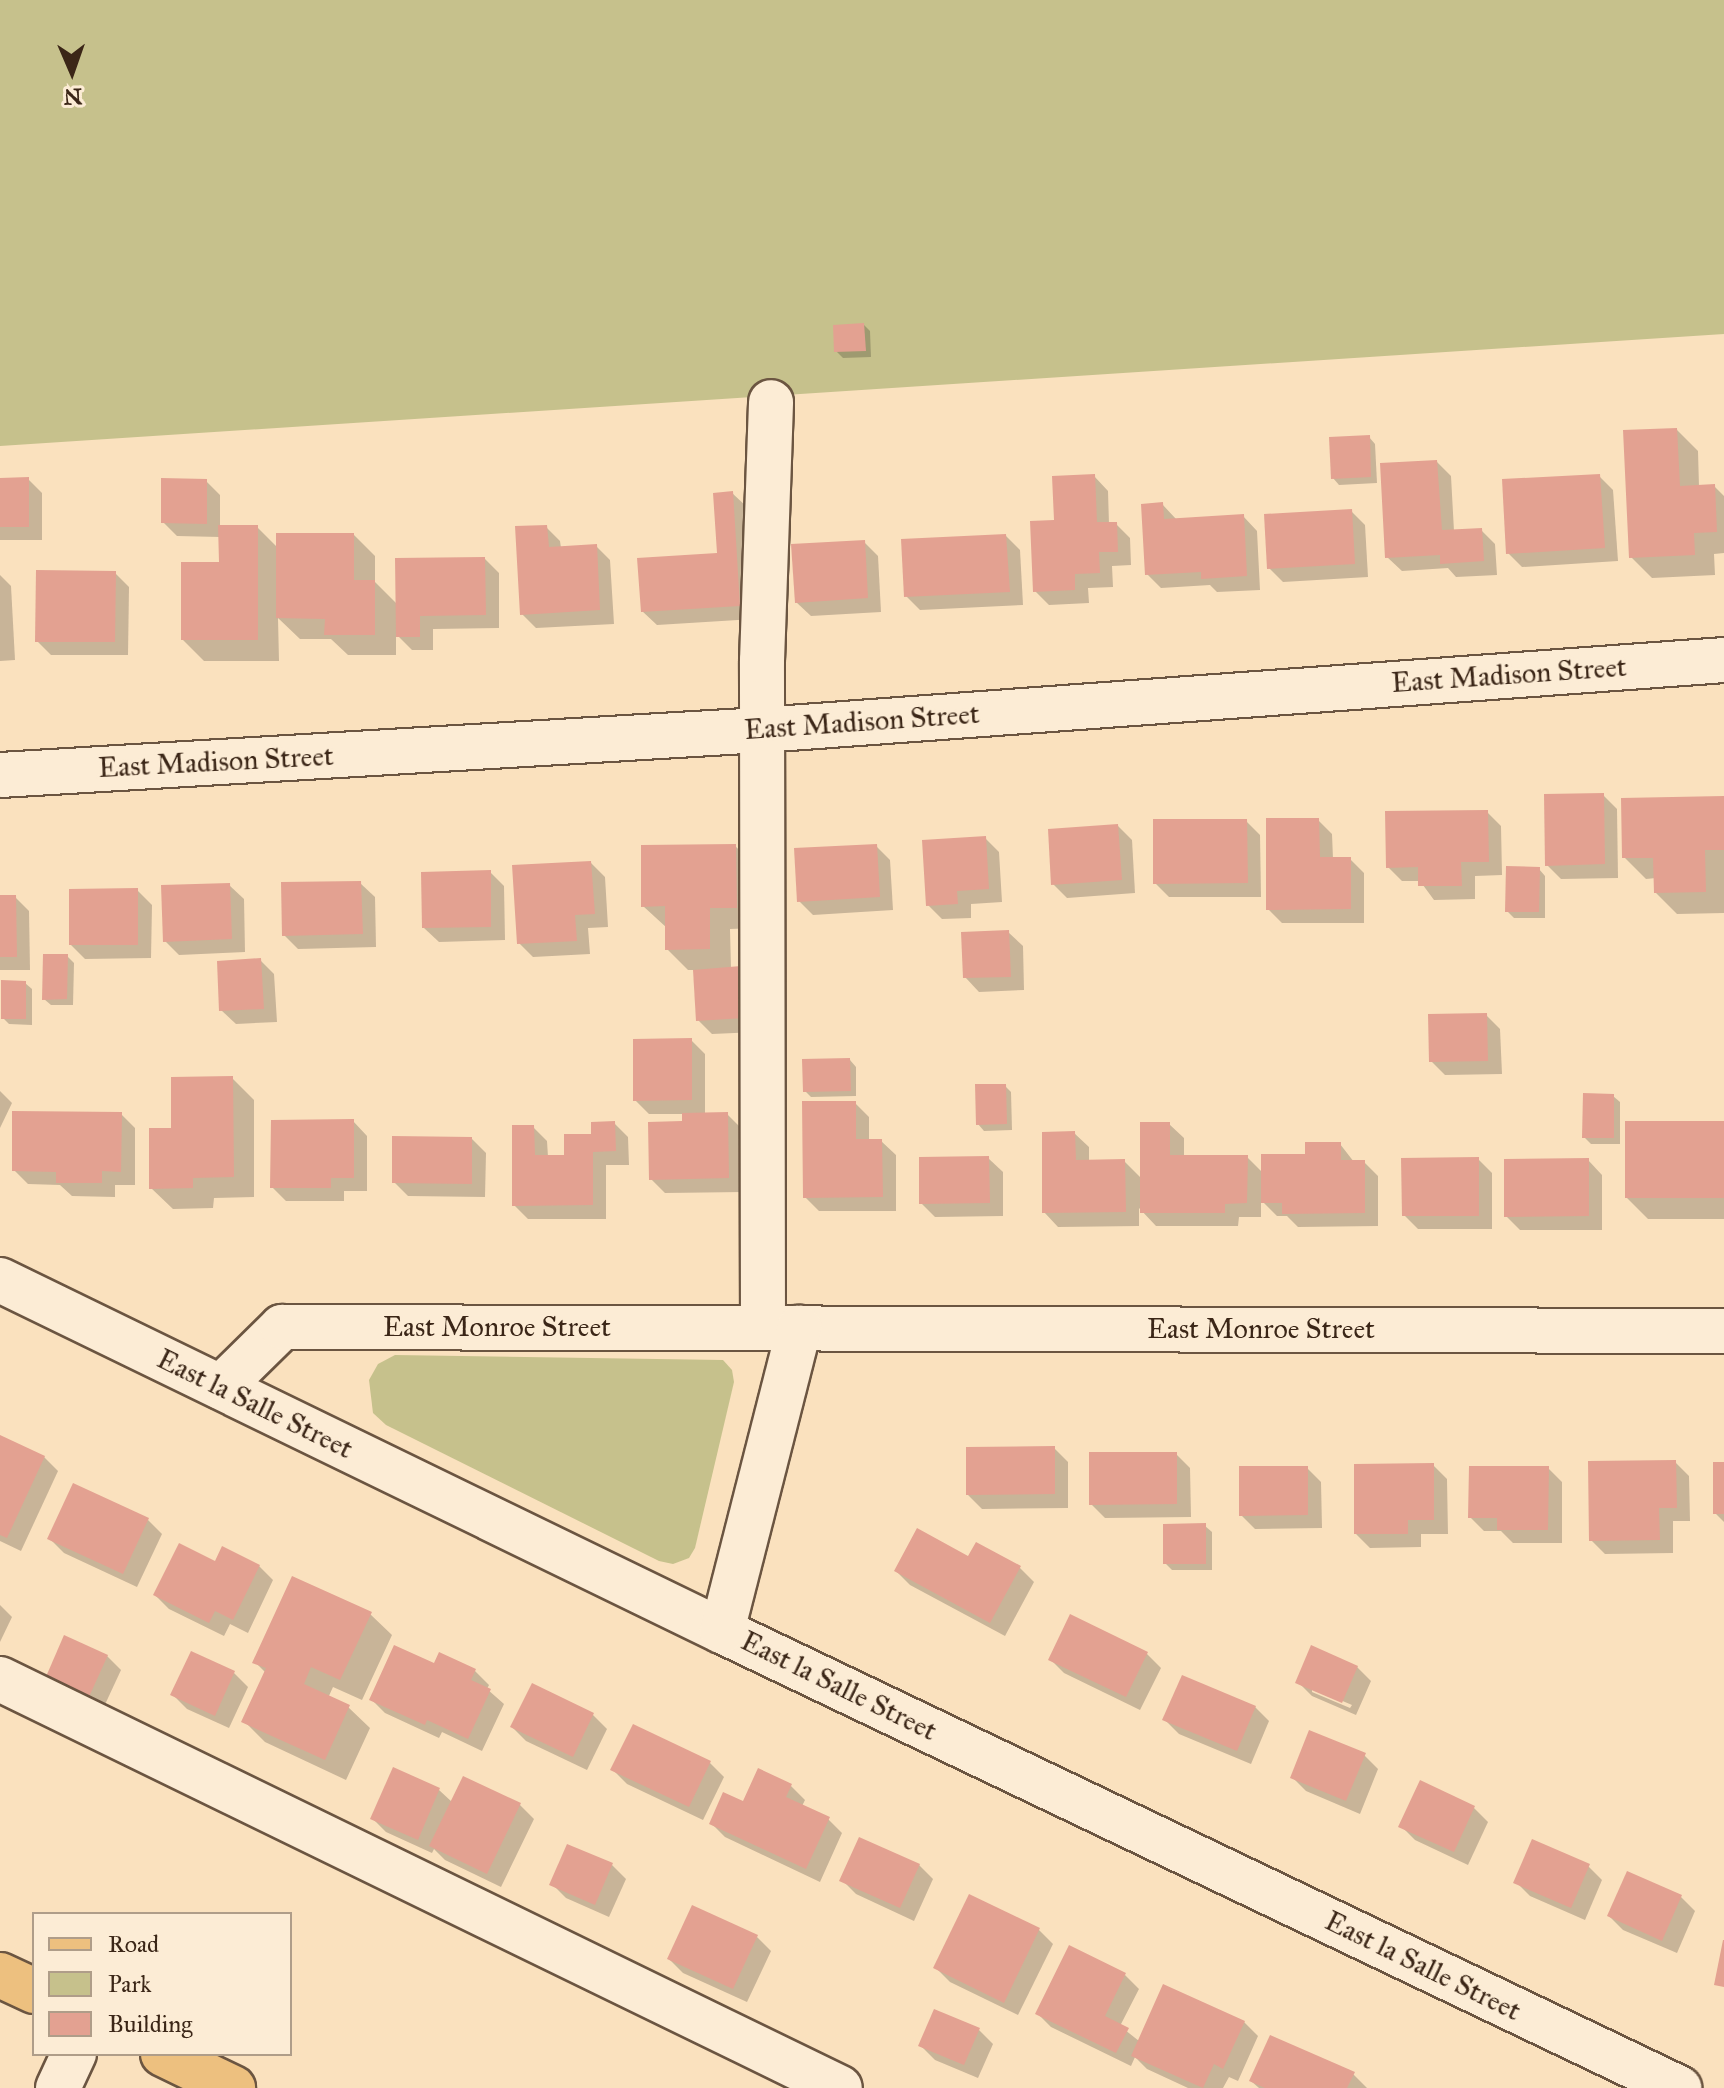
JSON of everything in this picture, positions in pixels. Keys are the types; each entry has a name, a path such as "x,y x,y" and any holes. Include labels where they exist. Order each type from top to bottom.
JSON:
{"main road":[{"path":"0,1975 32,1990"},
{"path":"167,2056 233,2088"}],"street":[{"path":"722,1631 781,1328 762,730 771,402"},
{"name":"East Madison Street","path":"0,775 762,730 1724,660"},
{"name":"East la Salle Street","path":"0,1280 722,1631 1679,2088"},
{"name":"East Monroe Street","path":"221,1387 282,1327 1724,1331"},
{"path":"0,1679 840,2088"},
{"path":"58,2088 73,2056"}],"green space":[{"path":"0,0 1724,0 1724,334 0,446"},
{"path":"395,1355 723,1360 732,1370 734,1382 695,1548 689,1558 673,1564 659,1561 386,1425 373,1413 369,1380 378,1364"}],"building":[{"path":"864,323 866,351 834,352 833,325"},
{"path":"1677,428 1680,486 1715,484 1717,532 1694,533 1695,555 1629,558 1623,430"},
{"path":"1370,435 1371,477 1331,479 1329,437"},
{"path":"1437,460 1442,530 1482,528 1484,561 1440,564 1440,555 1385,558 1380,463"},
{"path":"1095,474 1097,522 1117,522 1118,552 1099,552 1100,573 1075,574 1075,590 1033,592 1030,521 1054,520 1052,476"},
{"path":"1600,474 1605,548 1506,554 1502,479"},
{"path":"29,477 29,527 0,527 0,478"},
{"path":"161,478 207,479 207,524 161,523"},
{"path":"733,491 740,606 641,612 637,558 717,553 713,493"},
{"path":"1163,502 1164,519 1244,514 1247,576 1201,579 1201,572 1145,575 1141,504"},
{"path":"1352,509 1355,564 1267,569 1264,514"},
{"path":"218,525 258,525 258,640 181,640 181,562 219,562"},
{"path":"547,525 549,547 597,544 600,610 520,615 515,526"},
{"path":"276,533 354,533 354,580 375,580 375,635 324,635 325,619 276,618"},
{"path":"1006,534 1010,592 904,597 901,539"},
{"path":"865,540 868,598 795,603 791,544"},
{"path":"485,557 486,615 420,616 420,637 396,637 395,558"},
{"path":"36,570 116,571 115,642 35,642"},
{"path":"1604,793 1605,864 1545,866 1544,794"},
{"path":"1724,796 1724,850 1705,850 1706,892 1654,893 1653,858 1622,858 1621,798"},
{"path":"1488,810 1489,862 1461,862 1462,886 1418,886 1418,867 1386,868 1385,811"},
{"path":"1266,818 1319,818 1320,857 1351,857 1351,909 1266,910"},
{"path":"1153,819 1247,819 1248,883 1153,884"},
{"path":"1118,824 1122,880 1051,885 1048,829"},
{"path":"986,836 989,889 957,891 958,904 926,906 922,840"},
{"path":"736,844 737,908 710,908 710,949 665,950 665,906 641,907 641,845"},
{"path":"877,844 880,897 797,902 794,848"},
{"path":"591,861 595,914 575,915 577,941 517,944 512,865"},
{"path":"1506,866 1540,867 1539,912 1505,912"},
{"path":"491,870 491,927 422,928 421,872"},
{"path":"361,881 363,934 282,936 281,882"},
{"path":"230,883 232,939 163,942 161,885"},
{"path":"138,888 138,945 69,945 69,889"},
{"path":"0,895 16,895 17,957 0,957"},
{"path":"1009,930 1011,977 963,978 961,932"},
{"path":"43,954 68,954 67,999 42,1000"},
{"path":"261,958 264,1009 219,1011 217,961"},
{"path":"741,966 744,1018 696,1021 693,970"},
{"path":"1,980 26,981 26,1019 1,1019"},
{"path":"1487,1013 1488,1061 1429,1062 1428,1014"},
{"path":"692,1038 692,1100 633,1101 633,1039"},
{"path":"850,1058 851,1091 803,1092 802,1059"},
{"path":"233,1076 234,1177 193,1178 193,1188 149,1189 149,1128 171,1128 171,1077"},
{"path":"975,1084 1006,1084 1007,1124 976,1125"},
{"path":"1583,1093 1614,1094 1614,1138 1582,1138"},
{"path":"802,1101 856,1101 856,1139 882,1139 883,1197 803,1198"},
{"path":"12,1111 122,1112 121,1172 102,1171 102,1183 56,1183 56,1172 12,1171"},
{"path":"728,1112 729,1178 649,1180 648,1122 682,1121 682,1113"},
{"path":"354,1119 354,1178 331,1178 331,1188 270,1188 271,1120"},
{"path":"615,1121 616,1151 593,1152 593,1205 512,1206 512,1125 534,1125 535,1155 564,1155 564,1134 591,1134 591,1122"},
{"path":"1625,1121 1724,1121 1724,1198 1625,1198"},
{"path":"1140,1122 1170,1122 1170,1155 1248,1155 1247,1203 1225,1204 1225,1213 1140,1213"},
{"path":"1075,1131 1076,1160 1125,1159 1126,1212 1042,1213 1042,1132"},
{"path":"392,1136 472,1137 472,1184 392,1183"},
{"path":"1305,1142 1341,1142 1341,1160 1365,1160 1365,1213 1282,1214 1282,1203 1261,1203 1261,1154 1305,1154"},
{"path":"989,1156 990,1203 919,1204 919,1157"},
{"path":"1479,1157 1479,1216 1402,1216 1401,1158"},
{"path":"1589,1158 1589,1216 1504,1217 1504,1159"},
{"path":"0,1435 45,1456 7,1538 0,1535"},
{"path":"1055,1446 1055,1494 966,1495 966,1447"},
{"path":"1089,1452 1177,1452 1177,1504 1089,1505"},
{"path":"1676,1460 1677,1508 1659,1508 1660,1540 1589,1541 1588,1461"},
{"path":"1713,1462 1724,1462 1724,1514 1713,1514"},
{"path":"1434,1463 1434,1520 1408,1520 1408,1534 1354,1534 1354,1464"},
{"path":"1239,1466 1308,1466 1308,1515 1239,1516"},
{"path":"1469,1466 1549,1466 1548,1530 1497,1530 1497,1518 1468,1518"},
{"path":"73,1483 149,1518 123,1574 47,1539"},
{"path":"1206,1523 1206,1564 1163,1564 1163,1524"},
{"path":"917,1528 968,1556 976,1542 1021,1566 990,1623 894,1571"},
{"path":"179,1543 215,1561 222,1546 260,1565 233,1620 215,1611 209,1623 153,1595"},
{"path":"292,1576 372,1612 340,1680 311,1667 304,1684 350,1705 325,1760 241,1722 266,1668 252,1663"},
{"path":"1070,1614 1148,1652 1126,1697 1048,1660"},
{"path":"64,1635 108,1655 88,1699 45,1679"},
{"path":"394,1645 434,1663 439,1652 476,1669 471,1680 491,1689 468,1739 427,1720 425,1725 369,1700"},
{"path":"1311,1645 1358,1666 1342,1703 1295,1683"},
{"path":"191,1651 235,1671 215,1716 170,1695"},
{"path":"1182,1675 1256,1706 1237,1751 1162,1720"},
{"path":"532,1683 594,1713 573,1757 510,1727"},
{"path":"633,1724 711,1761 689,1807 610,1770"},
{"path":"1309,1730 1366,1753 1346,1801 1290,1778"},
{"path":"393,1767 440,1788 418,1840 370,1819"},
{"path":"758,1768 792,1784 786,1797 830,1817 806,1869 709,1824 723,1792 743,1801"},
{"path":"463,1776 521,1803 487,1874 429,1846"},
{"path":"1420,1780 1475,1806 1454,1852 1398,1827"},
{"path":"859,1837 920,1864 900,1908 839,1881"},
{"path":"1532,1839 1590,1864 1571,1908 1513,1883"},
{"path":"567,1844 613,1863 595,1905 549,1885"},
{"path":"1627,1871 1682,1895 1662,1941 1607,1916"},
{"path":"969,1894 1040,1928 1004,2003 933,1968"},
{"path":"692,1905 758,1935 733,1989 667,1959"},
{"path":"1724,1940 1724,1987 1714,1985"},
{"path":"1069,1945 1126,1973 1105,2016 1129,2028 1116,2053 1035,2014"},
{"path":"1163,1984 1245,2021 1223,2069 1214,2064 1203,2088 1131,2056"},
{"path":"934,2009 980,2028 964,2065 918,2046"},
{"path":"1270,2035 1355,2072 1347,2088 1265,2088 1249,2081"}]}
